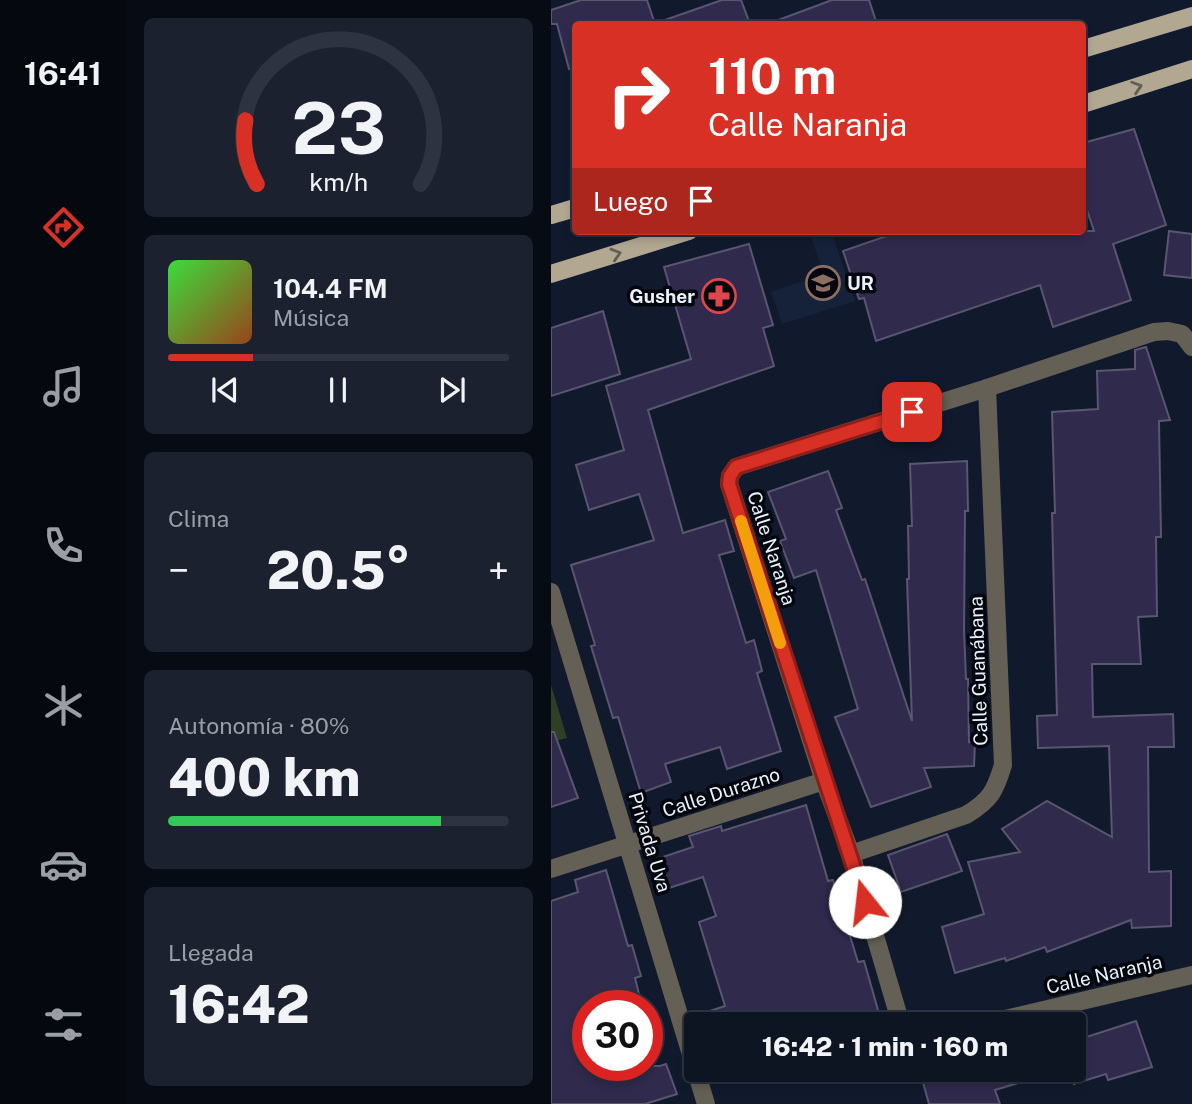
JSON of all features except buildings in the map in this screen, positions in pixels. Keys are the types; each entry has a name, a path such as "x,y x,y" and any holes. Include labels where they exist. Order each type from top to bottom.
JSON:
{"main road":[{"path":"1086,48 1192,16"},
{"path":"1086,103 1192,69"},
{"path":"551,215 572,209"},
{"path":"551,274 676,235"}],"street":[{"name":"Calle Naranja","path":"897,1012 851,854 824,781 729,484 730,476 736,467 1154,332 1182,334 1192,347"},
{"name":"Calle Guanábana","path":"851,854 966,814 983,804 996,789 1003,765 987,388"},
{"name":"Privada Uva","path":"551,592 706,1104"},
{"name":"Calle Durazno","path":"551,869 824,781"},
{"name":"Calle Naranja","path":"1035,1012 1192,975"}],"shaded area":[{"name":"UR","path":"810,235 832,235 855,301 782,324 771,292 824,274"}],"green space":[{"path":"551,685 567,738 551,742"}],"slow traffic":[{"path":"741,521 780,643"}],"place":[{"name":"UR","path":"823,283"},
{"name":"Gusher","path":"719,296"}],"route":[{"path":"865,902 729,484 730,476 736,467 912,412"}]}
